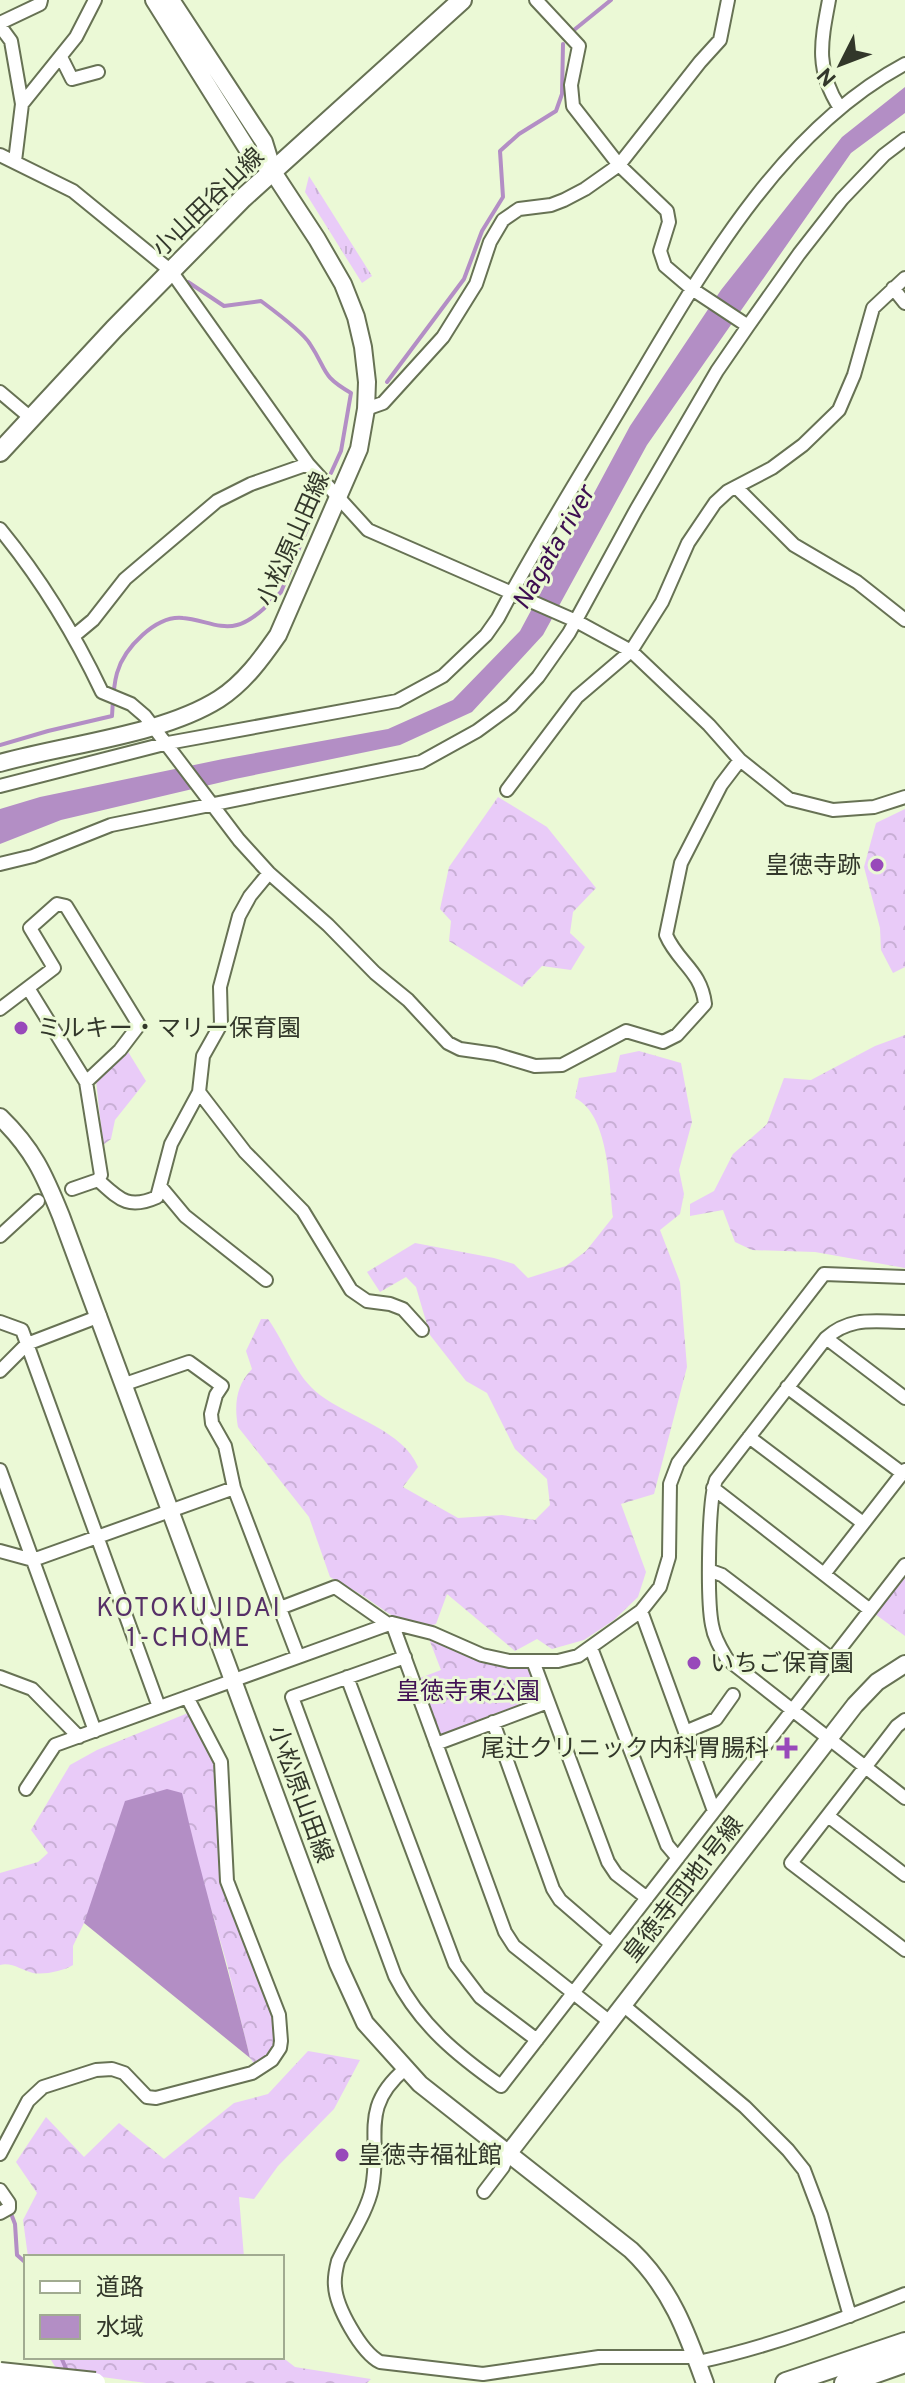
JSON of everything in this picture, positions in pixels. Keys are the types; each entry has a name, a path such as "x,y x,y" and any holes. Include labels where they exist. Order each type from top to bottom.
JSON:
{"main road":[{"name":"小山田谷山線","path":"0,452 243,198 462,0"},
{"path":"786,2383 905,2343"},
{"path":"845,2383 905,2362"},
{"path":"0,2373 96,2383"}],"street":[{"path":"15,161 22,104 11,41 0,24 40,4 41,0"},
{"path":"22,104 76,37 95,0"},
{"path":"154,0 248,150 273,172"},
{"path":"171,0 264,142 273,172"},
{"path":"536,0 579,46 571,85 573,106 619,165 667,211 669,222 661,244 661,258 671,273 748,326"},
{"path":"366,409 383,403 443,337 476,284 490,242 503,220 519,209 564,200 619,165 720,40 728,0"},
{"path":"829,0 822,39 823,72 830,93 840,108"},
{"path":"61,57 72,79 98,72"},
{"path":"0,786 170,746 397,701 443,676 486,635 692,289 782,165 864,88 905,64"},
{"path":"0,864 33,856 111,825 421,762 477,731 511,706 538,677 576,621 717,371 748,326 842,199 884,155 905,139"},
{"path":"0,155 85,200 171,271 308,464 368,530 576,621 631,651 709,725 740,760 789,799 833,810 874,807 905,797"},
{"name":"小松原山田線","path":"0,763 181,718 219,699 241,680 278,635 359,449 366,409 365,359 356,317 343,284 273,172"},
{"path":"507,790 577,697 631,651 662,602 688,543 715,503 803,445 839,410 854,375 873,308 905,278"},
{"path":"893,288 905,303"},
{"path":"0,392 32,419"},
{"path":"75,635 93,620 125,579 217,501 251,484 308,464"},
{"path":"736,487 794,545 857,582 905,620"},
{"path":"0,529 33,569 75,635 102,692 131,704 154,726 269,873 408,1000 436,1032 460,1049 495,1054 535,1066 551,1066 562,1065 626,1031 663,1042 677,1035 705,1004 703,987 695,973 670,945 666,935 667,923 681,863 721,785 740,760"},
{"path":"98,1180 116,1197 131,1204 141,1204 157,1197 171,1144 199,1092 203,1056 221,1024 220,987 239,916 250,896 269,873"},
{"path":"0,1009 54,968 30,928 57,904 66,906 139,1025 120,1050 86,1082"},
{"path":"28,988 86,1082 101,1175 98,1180 72,1189"},
{"path":"199,1092 245,1152 303,1211 351,1290 367,1301 403,1309 422,1330"},
{"name":"小松原山田線","path":"0,1117 26,1144 42,1169 100,1316 355,2004 365,2023 420,2084 649,2267 685,2325 700,2369"},
{"path":"160,1186 185,1216 266,1280"},
{"path":"0,1236 38,1201"},
{"path":"280,1608 335,1587 390,1623 432,1633 482,1655 509,1661 569,1660 591,1648 652,1600 667,1568 670,1484 678,1463 824,1274 905,1277"},
{"path":"0,1371 27,1344 100,1316"},
{"path":"0,1322 22,1330 159,1707"},
{"path":"905,1322 844,1324 826,1338 787,1387 713,1488 711,1571 712,1626 727,1659 905,1798"},
{"path":"826,1338 905,1398"},
{"path":"125,1384 189,1362 222,1386 216,1395 212,1423 225,1446 234,1488 298,1656"},
{"path":"787,1387 904,1472 824,1574"},
{"path":"749,1437 863,1523"},
{"path":"0,1470 95,1731"},
{"path":"0,1551 33,1560 234,1488"},
{"path":"713,1488 870,1610"},
{"path":"405,1657 292,1697 395,1976 406,1997 439,2039 501,2086 905,1565"},
{"path":"711,1571 722,1575 832,1659"},
{"path":"641,1611 714,1811"},
{"path":"26,1789 55,1745 390,1623"},
{"path":"390,1623 505,1932 514,1946 610,2022"},
{"path":"591,1648 667,1845 678,1858"},
{"path":"533,1661 608,1862 616,1874 647,1898"},
{"name":"皇徳寺団地1号線","path":"508,2154 855,1705 877,1682 905,1664"},
{"path":"0,1677 32,1689 79,1737"},
{"path":"347,1677 455,1964 480,1997 537,2040"},
{"path":"685,1732 716,1719 733,1695"},
{"path":"0,2154 28,2101 43,2087 96,2070 112,2069 124,2073 147,2097 156,2098 252,2073 272,2060 280,2048 279,2015 227,1881 221,1762 187,1697"},
{"path":"436,1744 548,1702"},
{"path":"904,1721 791,1863 905,1950"},
{"path":"493,1722 553,1889 560,1900 611,1944"},
{"path":"828,1816 905,1875"},
{"path":"623,2005 745,2107 804,2170 821,2215 850,2316"},
{"path":"405,2069 389,2082 378,2102 372,2187 335,2272 337,2298 363,2349 380,2362 483,2374 599,2357 700,2369 728,2356 850,2316 905,2294"},
{"path":"484,2192 503,2167 508,2154"},
{"path":"0,2190 9,2203 9,2208 0,2213"},
{"path":"0,2363 13,2383"}],"green space":[{"path":"309,176 372,276 362,283 305,192"},
{"path":"498,797 547,827 596,888 573,912 570,933 585,947 571,970 542,966 522,987 449,941 451,921 440,909 449,867"},
{"path":"905,809 905,967 893,973 881,950 880,928 864,867 876,823"},
{"path":"905,1035 905,1268 815,1252 752,1250 735,1242 723,1210 690,1216 690,1204 714,1191 733,1154 767,1124 784,1078 811,1080 875,1046"},
{"path":"127,1050 146,1081 115,1120 111,1139 103,1145 96,1080"},
{"path":"639,1051 681,1063 692,1122 679,1170 684,1194 680,1214 660,1230 680,1282 687,1367 654,1494 621,1504 646,1572 638,1597 614,1620 584,1640 552,1649 537,1639 515,1651 447,1594 436,1624 407,1622 330,1577 309,1517 238,1427 238,1396 242,1382 252,1369 246,1351 261,1319 268,1319 311,1387 332,1403 388,1434 411,1454 418,1467 403,1487 458,1518 502,1515 535,1520 550,1505 547,1479 515,1449 487,1393 466,1381 430,1335 416,1287 406,1277 380,1292 367,1272 415,1243 514,1264 528,1278 566,1266 586,1251 613,1217 601,1134 595,1119 575,1098 579,1078 616,1072 620,1055"},
{"path":"905,1577 905,1636 875,1614"},
{"name":"皇徳寺東公園","path":"429,1639 494,1664 529,1669 538,1702 443,1735 438,1733 419,1682 420,1678 441,1670"},
{"path":"188,1713 218,1763 228,1884 274,2012 278,2061 262,2075 250,2058 199,1868 84,1923 73,1946 73,1965 69,1967 38,1973 13,1965 0,1965 0,1873 38,1862 48,1853 31,1830 70,1765 97,1750"},
{"path":"308,2051 360,2060 334,2109 278,2166 254,2199 239,2197 244,2255 28,2255 23,2220 37,2193 16,2162 46,2117 84,2157 119,2123 164,2159 234,2103 268,2094"},
{"path":"50,2359 284,2359 295,2367 371,2379 367,2383 146,2383 58,2371"}],"water":[{"path":"905,87 905,113 851,153 647,445 543,635 472,712 400,745 235,779 61,820 0,844 0,809 40,797 223,759 388,729 453,700 520,631 630,426 721,290 842,137"},
{"path":"167,1789 182,1793 250,2058 84,1923 125,1801"}],"waterway":[{"path":"574,30 611,0"},
{"path":"387,382 464,279 482,231 503,197 500,151 519,134 556,111 562,94 563,44"},
{"path":"188,282 224,306 261,301 301,333 329,377 351,393 341,451 331,473"},
{"path":"0,745 112,716 121,663 126,653 152,627 173,618 231,626 243,623 261,611 281,592 324,488"},
{"path":"10,2211 15,2224 17,2255 24,2261"},
{"path":"62,2359 68,2373"}],"place":[{"name":"皇徳寺跡","path":"877,865"},
{"name":"ミルキー・マリー保育園","path":"21,1028"},
{"name":"いちご保育園","path":"694,1663"},
{"name":"尾辻クリニック内科胃腸科","path":"787,1748"},
{"name":"皇徳寺福祉館","path":"342,2155"}],"district":[{"name":"KOTOKUJIDAI 1-CHOME","path":"189,1622"}],"water label":[{"name":"Nagata river","path":"553,547"}]}
